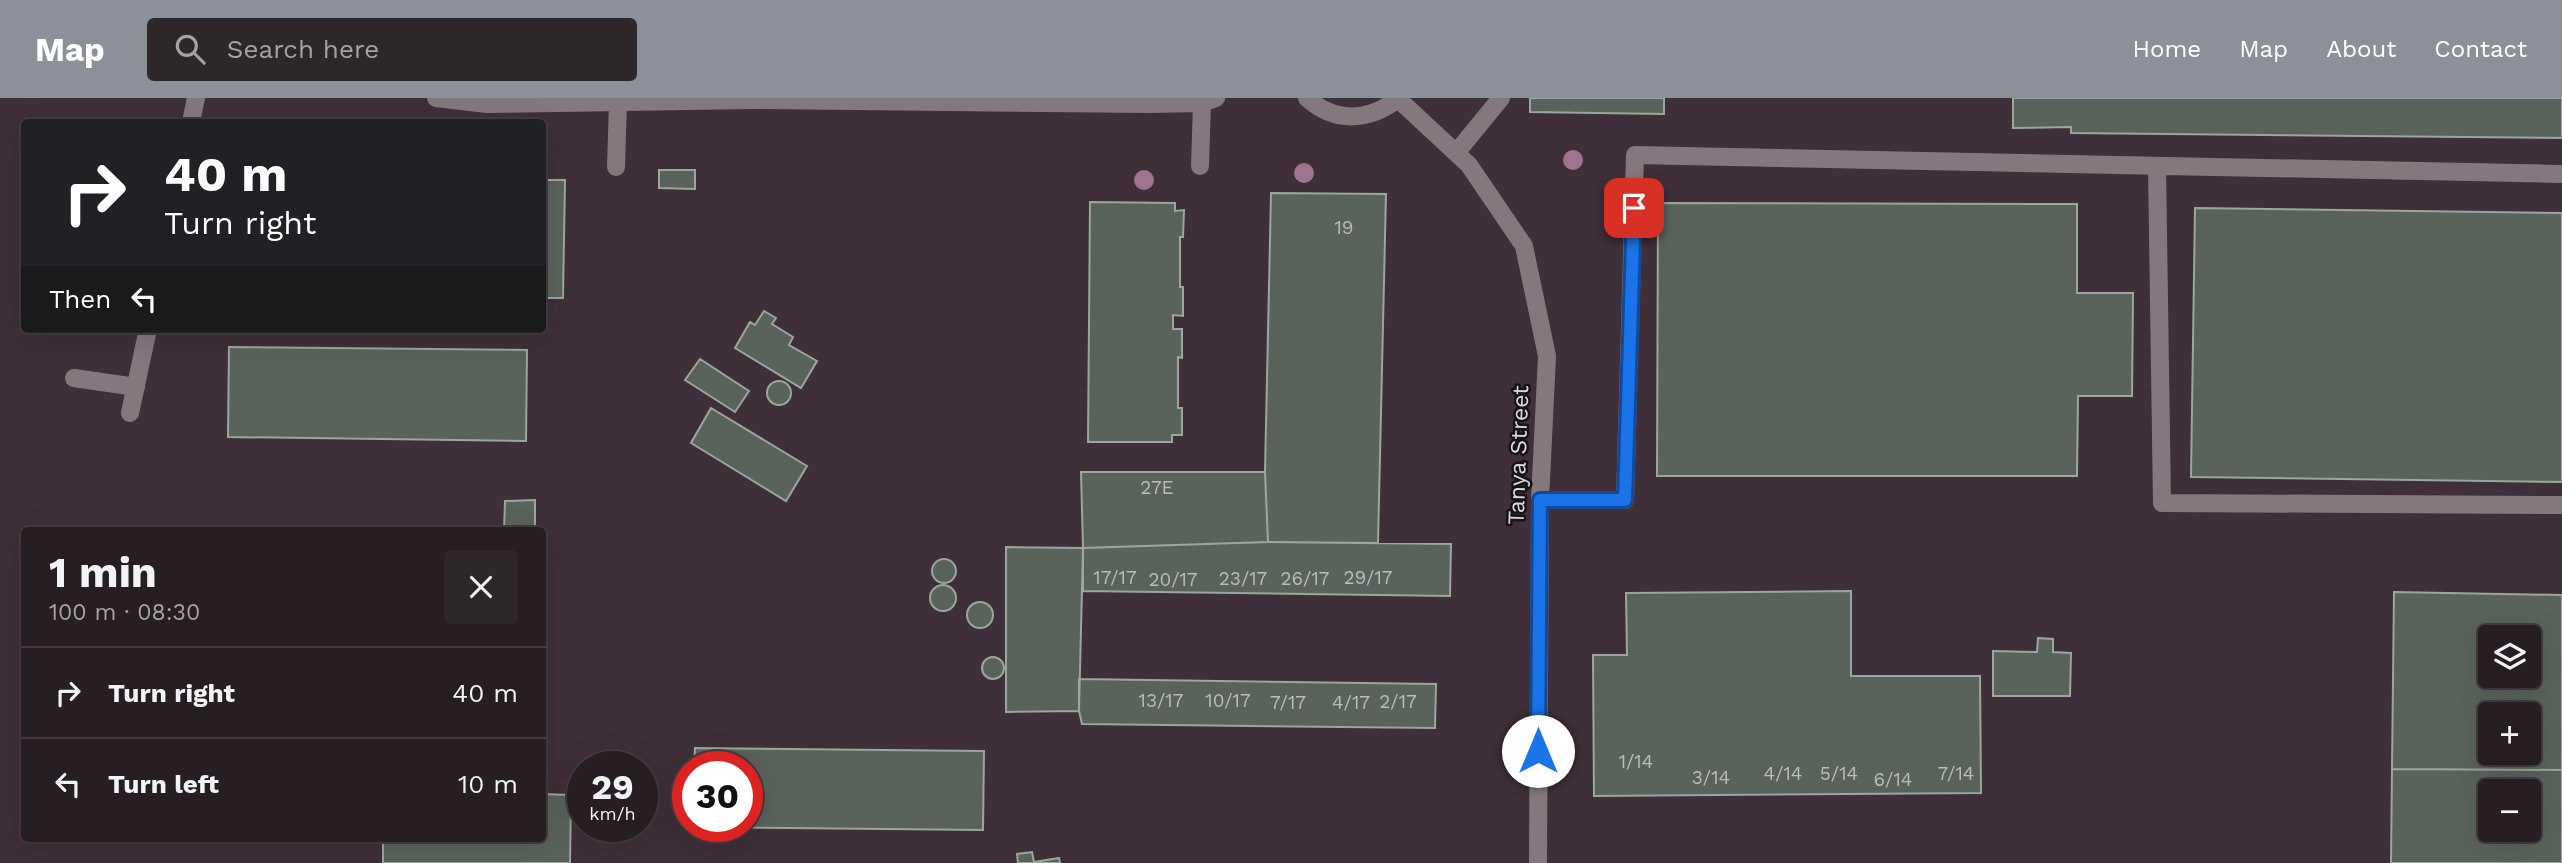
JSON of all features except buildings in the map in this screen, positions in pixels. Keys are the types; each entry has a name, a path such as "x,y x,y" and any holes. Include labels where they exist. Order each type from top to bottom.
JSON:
{"street":[{"path":"192,119 196,98"},
{"path":"436,98 487,104 752,99 1209,100 1200,166"},
{"path":"1307,98 1316,106 1336,115 1358,117 1380,112 1398,98"},
{"name":"Tanya Street","path":"1398,98 1469,165 1524,246 1547,356 1540,500 1538,863"},
{"path":"1456,153 1501,98"},
{"path":"617,167 618,102"},
{"path":"1540,500 1625,500 1635,155 2562,174"},
{"path":"2157,166 2162,503 2562,505"},
{"path":"130,413 147,333"},
{"path":"74,378 136,387"}],"shaded area":[{"path":"0,98 2562,98 2562,863 0,863"}],"route":[{"path":"1538,751 1540,500 1625,500 1634,208"}]}
